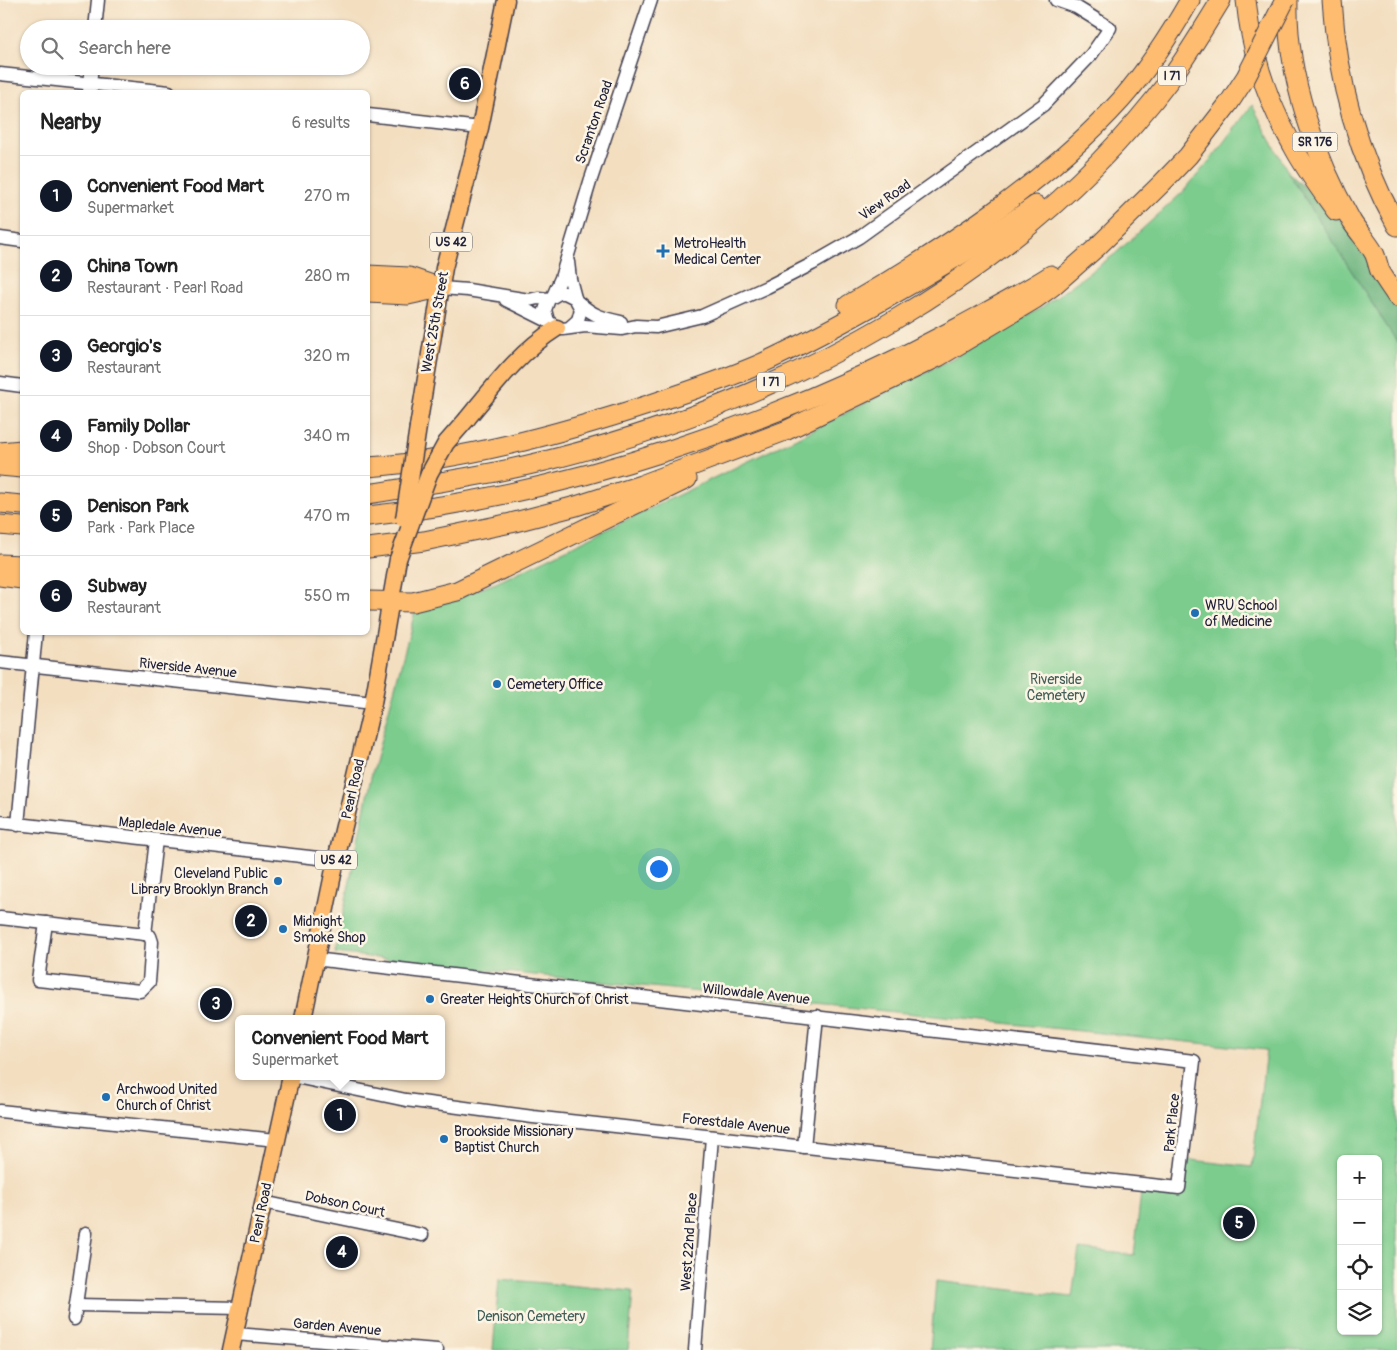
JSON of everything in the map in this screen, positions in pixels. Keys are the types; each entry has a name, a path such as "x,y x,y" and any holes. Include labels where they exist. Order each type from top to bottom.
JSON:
{"highway":[{"path":"626,412 735,365 812,325 878,288 992,213 1070,150 1121,100 1152,61 1190,0"},
{"name":"I 71","path":"370,494 512,469 601,446 691,416 797,371 864,336 978,266 1040,217 1072,187 1114,145 1170,78 1220,0"},
{"path":"1246,0 1248,22 1258,63 1265,88 1279,119 1294,148 1343,222 1367,258 1381,272"},
{"name":"I 71","path":"370,516 455,504 547,484 688,444 802,401 893,362 1001,304 1050,276 1095,243 1137,209 1188,156 1229,103 1246,77 1287,0"},
{"name":"SR 176","path":"1287,0 1298,87 1323,163 1352,222 1375,254 1381,272 1397,297"},
{"name":"SR 176","path":"1332,0 1338,60 1354,125 1367,162 1397,226"},
{"path":"370,467 464,454 541,437 626,412 718,381 759,364 802,343 963,254 1015,220 1114,145"},
{"path":"370,601 390,603 415,601 457,592 938,357 1036,299 1089,255 1137,209"},
{"path":"370,275 410,278 441,288"},
{"path":"370,293 408,295 441,288"},
{"path":"370,548 468,533 576,506 640,485 785,431"},
{"path":"370,455 436,452 541,437"},
{"path":"0,452 20,450"},
{"path":"0,466 20,468"},
{"path":"0,503 20,504"},
{"path":"0,525 20,527"},
{"path":"0,564 20,565"},
{"path":"0,576 20,579"}],"main road":[{"name":"West 25th Street","path":"398,559 444,265 480,128 506,0"},
{"path":"398,559 429,474 446,443 508,369 540,338 558,326"},
{"name":"Pearl Road","path":"304,1015 314,959 373,703 398,559"},
{"name":"Pearl Road","path":"231,1350 290,1080"}],"street":[{"path":"97,20 98,0"},
{"name":"Scranton Road","path":"551,298 561,278 590,182 651,0"},
{"name":"View Road","path":"558,326 622,329 636,326 667,325 702,316 767,287 859,237 1043,105 1090,55 1110,28 1076,7 1056,0"},
{"path":"0,74 89,88 129,90"},
{"path":"89,88 91,75"},
{"path":"370,115 480,128"},
{"path":"0,238 20,241"},
{"name":"Scranton Road","path":"568,254 570,279 577,301"},
{"path":"441,288 468,290 529,300 551,298 565,293 577,301 580,315 574,325 558,326 499,296"},
{"path":"551,298 545,310 558,326"},
{"name":"View Road","path":"577,301 591,314 636,326"},
{"path":"0,383 20,386"},
{"path":"18,825 36,635"},
{"name":"Riverside Avenue","path":"0,662 373,703"},
{"name":"Mapledale Avenue","path":"0,822 336,860"},
{"path":"145,934 156,840"},
{"path":"0,918 46,923 145,934 150,936 152,942 149,982 140,991 38,980 46,923"},
{"name":"Willowdale Avenue","path":"314,959 1194,1061"},
{"path":"804,1147 817,1016"},
{"name":"Park Place","path":"1180,1188 1194,1061"},
{"name":"Forestdale Avenue","path":"310,1080 406,1100 534,1117 1180,1188"},
{"path":"0,1111 276,1140"},
{"name":"West 22nd Place","path":"695,1350 712,1137"},
{"name":"Dobson Court","path":"263,1202 422,1235"},
{"path":"74,1319 86,1233"},
{"path":"76,1305 241,1308"},
{"name":"Garden Avenue","path":"235,1334 437,1350"}],"green space":[{"name":"Riverside Cemetery","path":"1252,105 1288,172 1397,342 1397,1350 930,1350 936,1281 1072,1297 1079,1249 1134,1255 1142,1184 1179,1188 1183,1159 1252,1167 1266,1050 335,953 371,777 415,612 496,583 815,429 957,356 1038,310 1115,254 1183,192 1221,147"},
{"path":"1288,172 1343,222 1397,297 1397,342"},
{"name":"Denison Cemetery","path":"499,1279 633,1291 628,1350 493,1350"}],"place":[{"name":"Subway","path":"465,84"},
{"name":"MetroHealth Medical Center","path":"663,251"},
{"name":"WRU School of Medicine","path":"1195,613"},
{"name":"Cemetery Office","path":"497,684"},
{"name":"Cleveland Public Library Brooklyn Branch","path":"278,881"},
{"name":"China Town","path":"251,921"},
{"name":"Midnight Smoke Shop","path":"283,929"},
{"name":"Greater Heights Church of Christ","path":"430,999"},
{"name":"Georgio's","path":"216,1004"},
{"name":"Archwood United Church of Christ","path":"106,1097"},
{"name":"Convenient Food Mart","path":"340,1115"},
{"name":"Brookside Missionary Baptist Church","path":"444,1139"},
{"name":"Denison Park","path":"1239,1223"},
{"name":"Family Dollar","path":"342,1252"}]}
